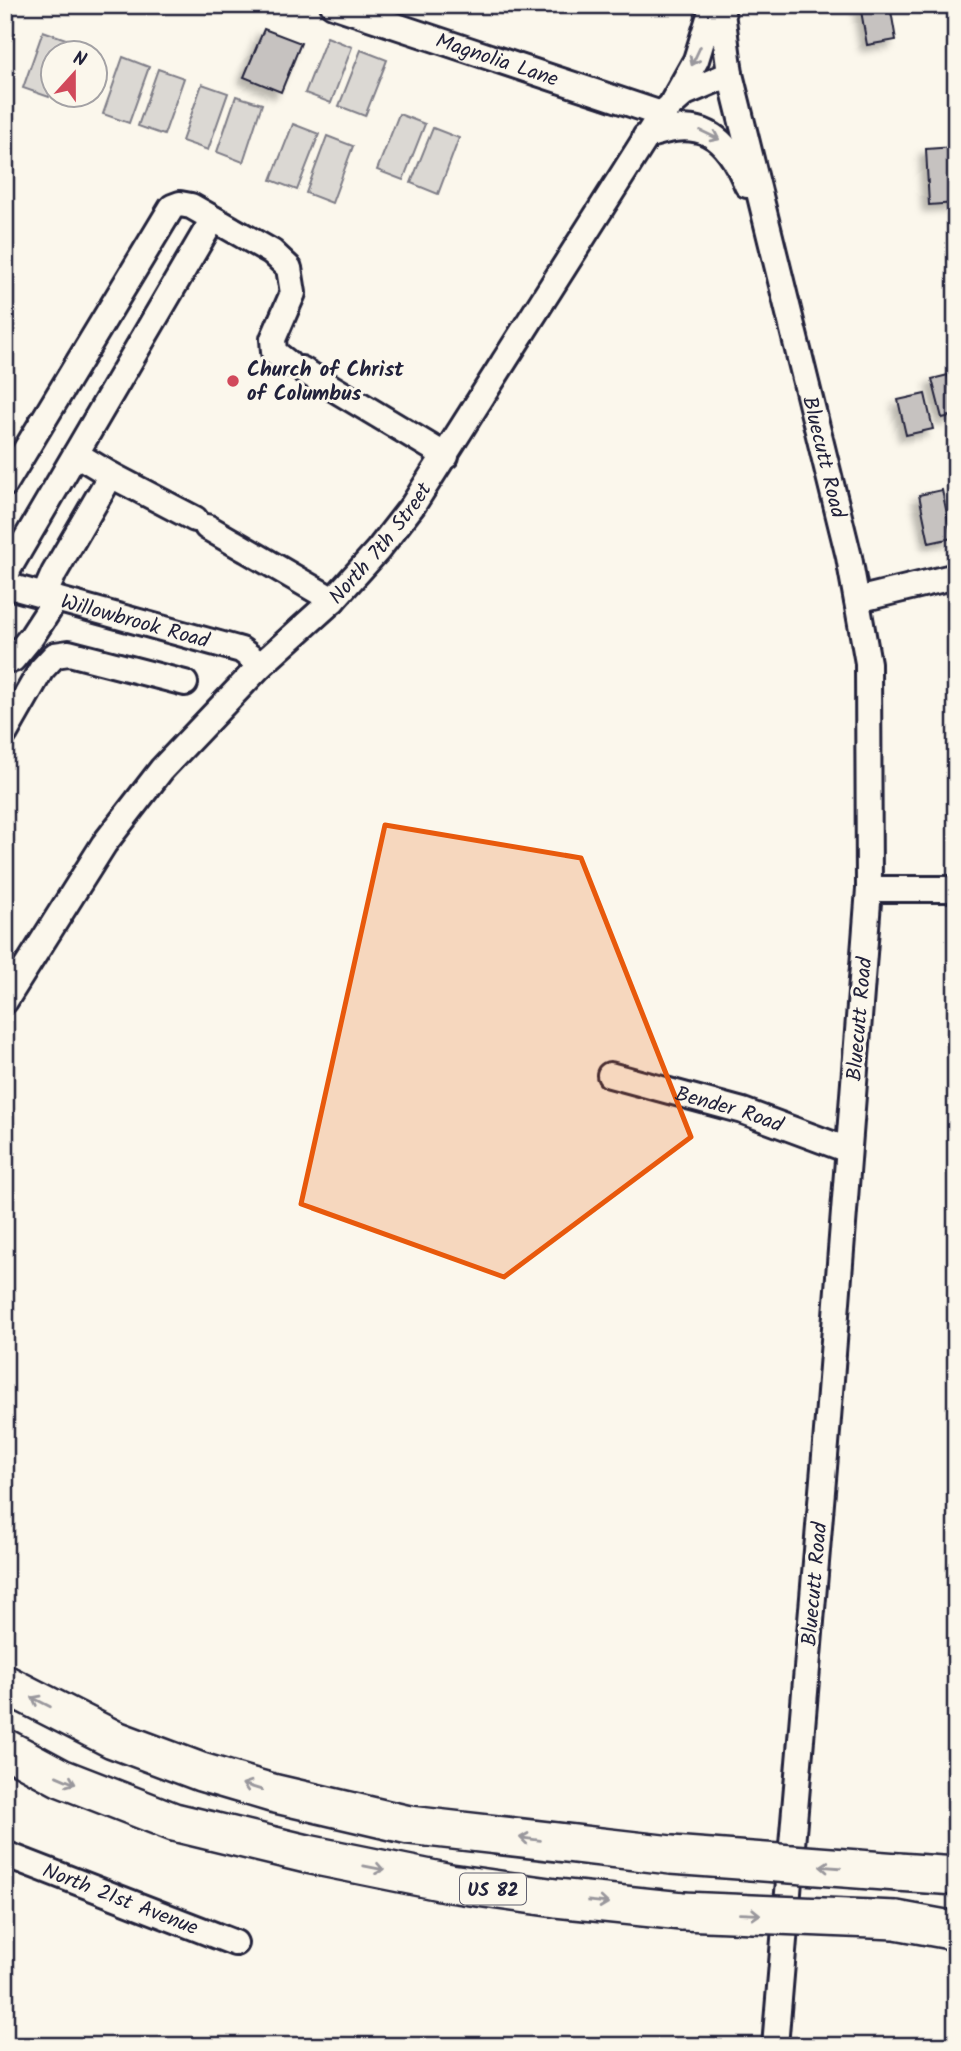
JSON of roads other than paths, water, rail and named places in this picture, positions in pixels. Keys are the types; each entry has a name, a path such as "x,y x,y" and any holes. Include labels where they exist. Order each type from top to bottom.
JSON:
{"highway":[{"path":"5,1684 113,1739 201,1772 272,1793 409,1825 671,1855 956,1874"},
{"name":"US 82","path":"5,1748 61,1778 174,1822 307,1854 450,1883 556,1898 682,1911 956,1925"},
{"path":"896,1920 956,1931"}],"street":[{"name":"Magnolia Lane","path":"333,5 368,11 666,109"},
{"path":"666,109 696,60 713,5"},
{"name":"Bluecutt Road","path":"721,5 730,74 858,600 867,663 869,889 825,1458 775,2046"},
{"name":"North 7th Street","path":"5,1001 104,844 162,769 261,664 333,600 392,532 446,456 645,137 666,109 685,93 730,74"},
{"path":"645,137 666,128 680,127 702,131 722,141 738,162 778,264"},
{"path":"5,484 172,208 180,204 191,206 272,252 289,268 293,293 273,339 274,352 446,456"},
{"path":"5,582 9,568 213,219"},
{"path":"76,454 333,600"},
{"path":"5,657 13,659 32,636 50,597 54,573 111,475"},
{"path":"858,600 956,576"},
{"name":"Willowbrook Road","path":"5,582 241,650 261,664"},
{"path":"5,733 41,670 55,655 69,653 185,683"},
{"path":"869,889 956,889"},
{"name":"Bender Road","path":"610,1074 743,1111 848,1150"},
{"name":"North 21st Avenue","path":"5,1854 235,1943"}],"place":[{"name":"Church of Christ of Columbus","path":"233,381"}]}
